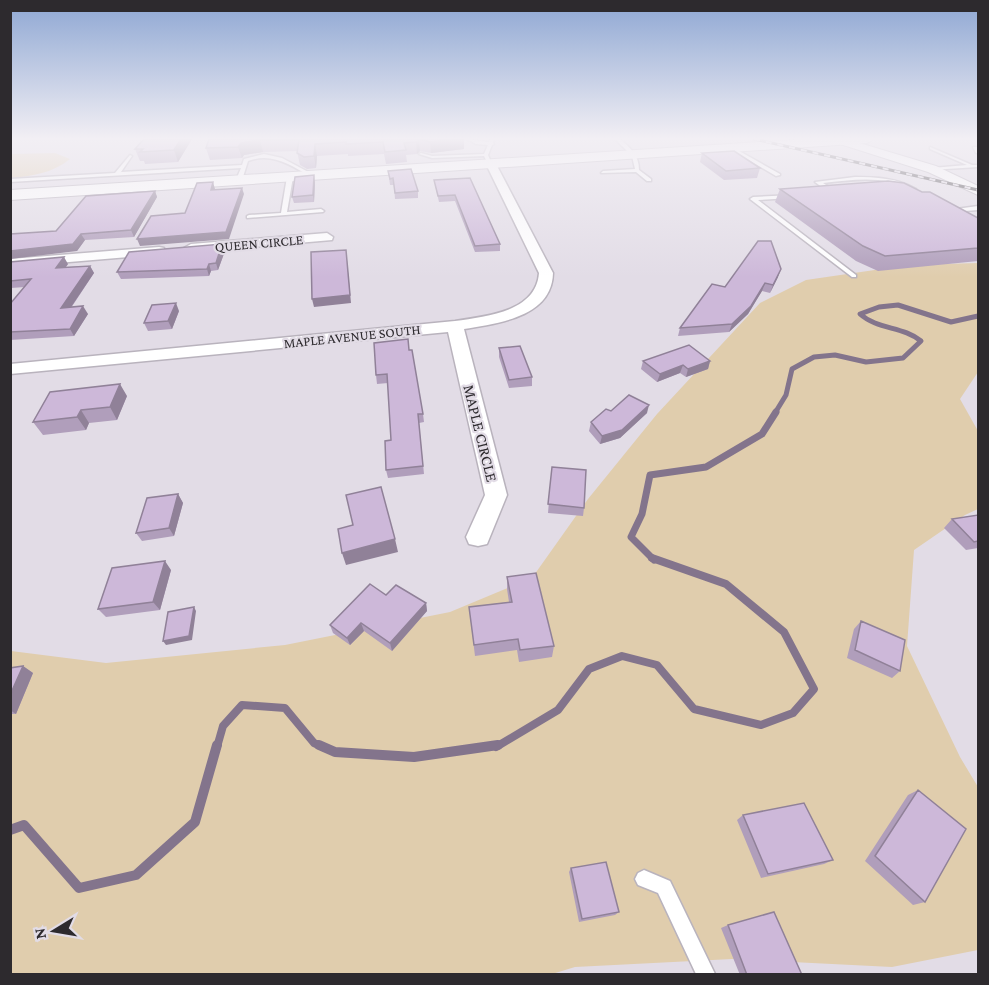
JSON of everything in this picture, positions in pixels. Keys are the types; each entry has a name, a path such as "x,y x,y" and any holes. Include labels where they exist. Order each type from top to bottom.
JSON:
{"main road":[{"path":"10,195 115,185"}],"street":[{"name":"MAPLE AVENUE SOUTH","path":"10,369 454,326 482,321 522,309 536,301 547,283 546,273 501,185"},
{"name":"QUEEN CIRCLE","path":"10,263 327,237"},
{"name":"MAPLE CIRCLE","path":"454,326 496,495 478,537"}],"lane":[{"path":"284,214 289,185"},
{"path":"823,185 834,192"},
{"path":"906,185 919,194 909,195"},
{"path":"888,189 910,187"},
{"path":"822,193 844,191"},
{"path":"799,195 753,199 854,276"},
{"path":"942,205 970,219"},
{"path":"952,210 978,208"},
{"path":"249,217 321,211"},
{"path":"644,879 664,887 706,975"}],"shaded area":[{"path":"978,263 978,372 960,399 978,431 978,509 965,515 914,550 907,646 960,757 978,787 978,950 892,967 732,959 575,967 552,974 11,974 11,651 106,663 285,645 450,612 532,578 588,499 657,414 760,303 806,280 909,265"}],"building":[{"path":"196,185 212,185 211,190 242,188 226,232 137,239 151,216 185,213"},
{"path":"294,185 314,185 313,195 292,197"},
{"path":"394,185 416,185 418,191 395,193"},
{"path":"435,185 473,185 500,244 475,246 455,195 438,196"},
{"path":"834,185 908,185 922,192 930,192 978,218 978,248 885,256 863,246 780,189"},
{"path":"155,191 131,230 81,234 73,244 10,251 10,234 56,231 86,196"},
{"path":"758,241 771,241 781,269 773,285 765,283 751,306 732,324 680,328 712,284 725,287"},
{"path":"222,244 216,263 209,264 207,269 117,272 129,252"},
{"path":"346,250 350,295 312,299 311,252"},
{"path":"64,257 56,268 90,266 61,308 83,306 70,329 10,332 10,304 31,279 10,281 10,262"},
{"path":"176,303 168,321 144,323 152,305"},
{"path":"408,339 423,414 418,414 423,466 386,470 385,441 391,440 387,374 376,375 374,343"},
{"path":"689,345 710,361 688,369 683,365 660,374 643,361"},
{"path":"520,346 532,377 509,380 499,348"},
{"path":"120,384 110,407 81,410 77,417 33,422 50,392"},
{"path":"629,395 649,405 622,430 602,436 591,422 606,409 611,411"},
{"path":"552,467 586,470 584,508 548,504"},
{"path":"381,487 395,539 342,553 338,529 353,525 346,495"},
{"path":"178,494 169,528 136,533 147,498"},
{"path":"978,515 978,541 974,542 952,519"},
{"path":"165,561 153,602 98,609 112,568"},
{"path":"536,573 554,646 520,650 518,639 474,645 469,607 512,602 507,577"},
{"path":"370,584 386,595 396,585 426,603 390,643 361,623 347,638 330,625"},
{"path":"194,607 189,636 163,641 168,612"},
{"path":"861,621 905,640 900,671 855,650"},
{"path":"23,666 10,695 10,668"},
{"path":"918,790 966,829 925,902 875,856"},
{"path":"804,803 833,860 768,874 743,815"},
{"path":"606,862 619,912 582,919 571,868"},
{"path":"774,912 802,975 747,975 728,925"}],"waterway":[{"path":"775,413 786,395 792,369 814,357 835,355 866,362 903,358 921,341 914,336 875,323 860,314 879,307 898,305 951,322 978,316"},
{"path":"652,558 631,537 642,514 650,475 706,467 762,434 776,412"},
{"path":"496,747 558,710 589,669 622,656 657,665 694,709 761,725 793,713 814,689 784,632 726,584 652,558"},
{"path":"217,747 223,726 242,705 285,708 314,743 323,747"},
{"path":"10,830 24,825 79,888 136,875 195,822 217,745"},
{"path":"319,745 335,752 414,757 498,745"}],"railway":[{"path":"956,185 978,190"}]}
